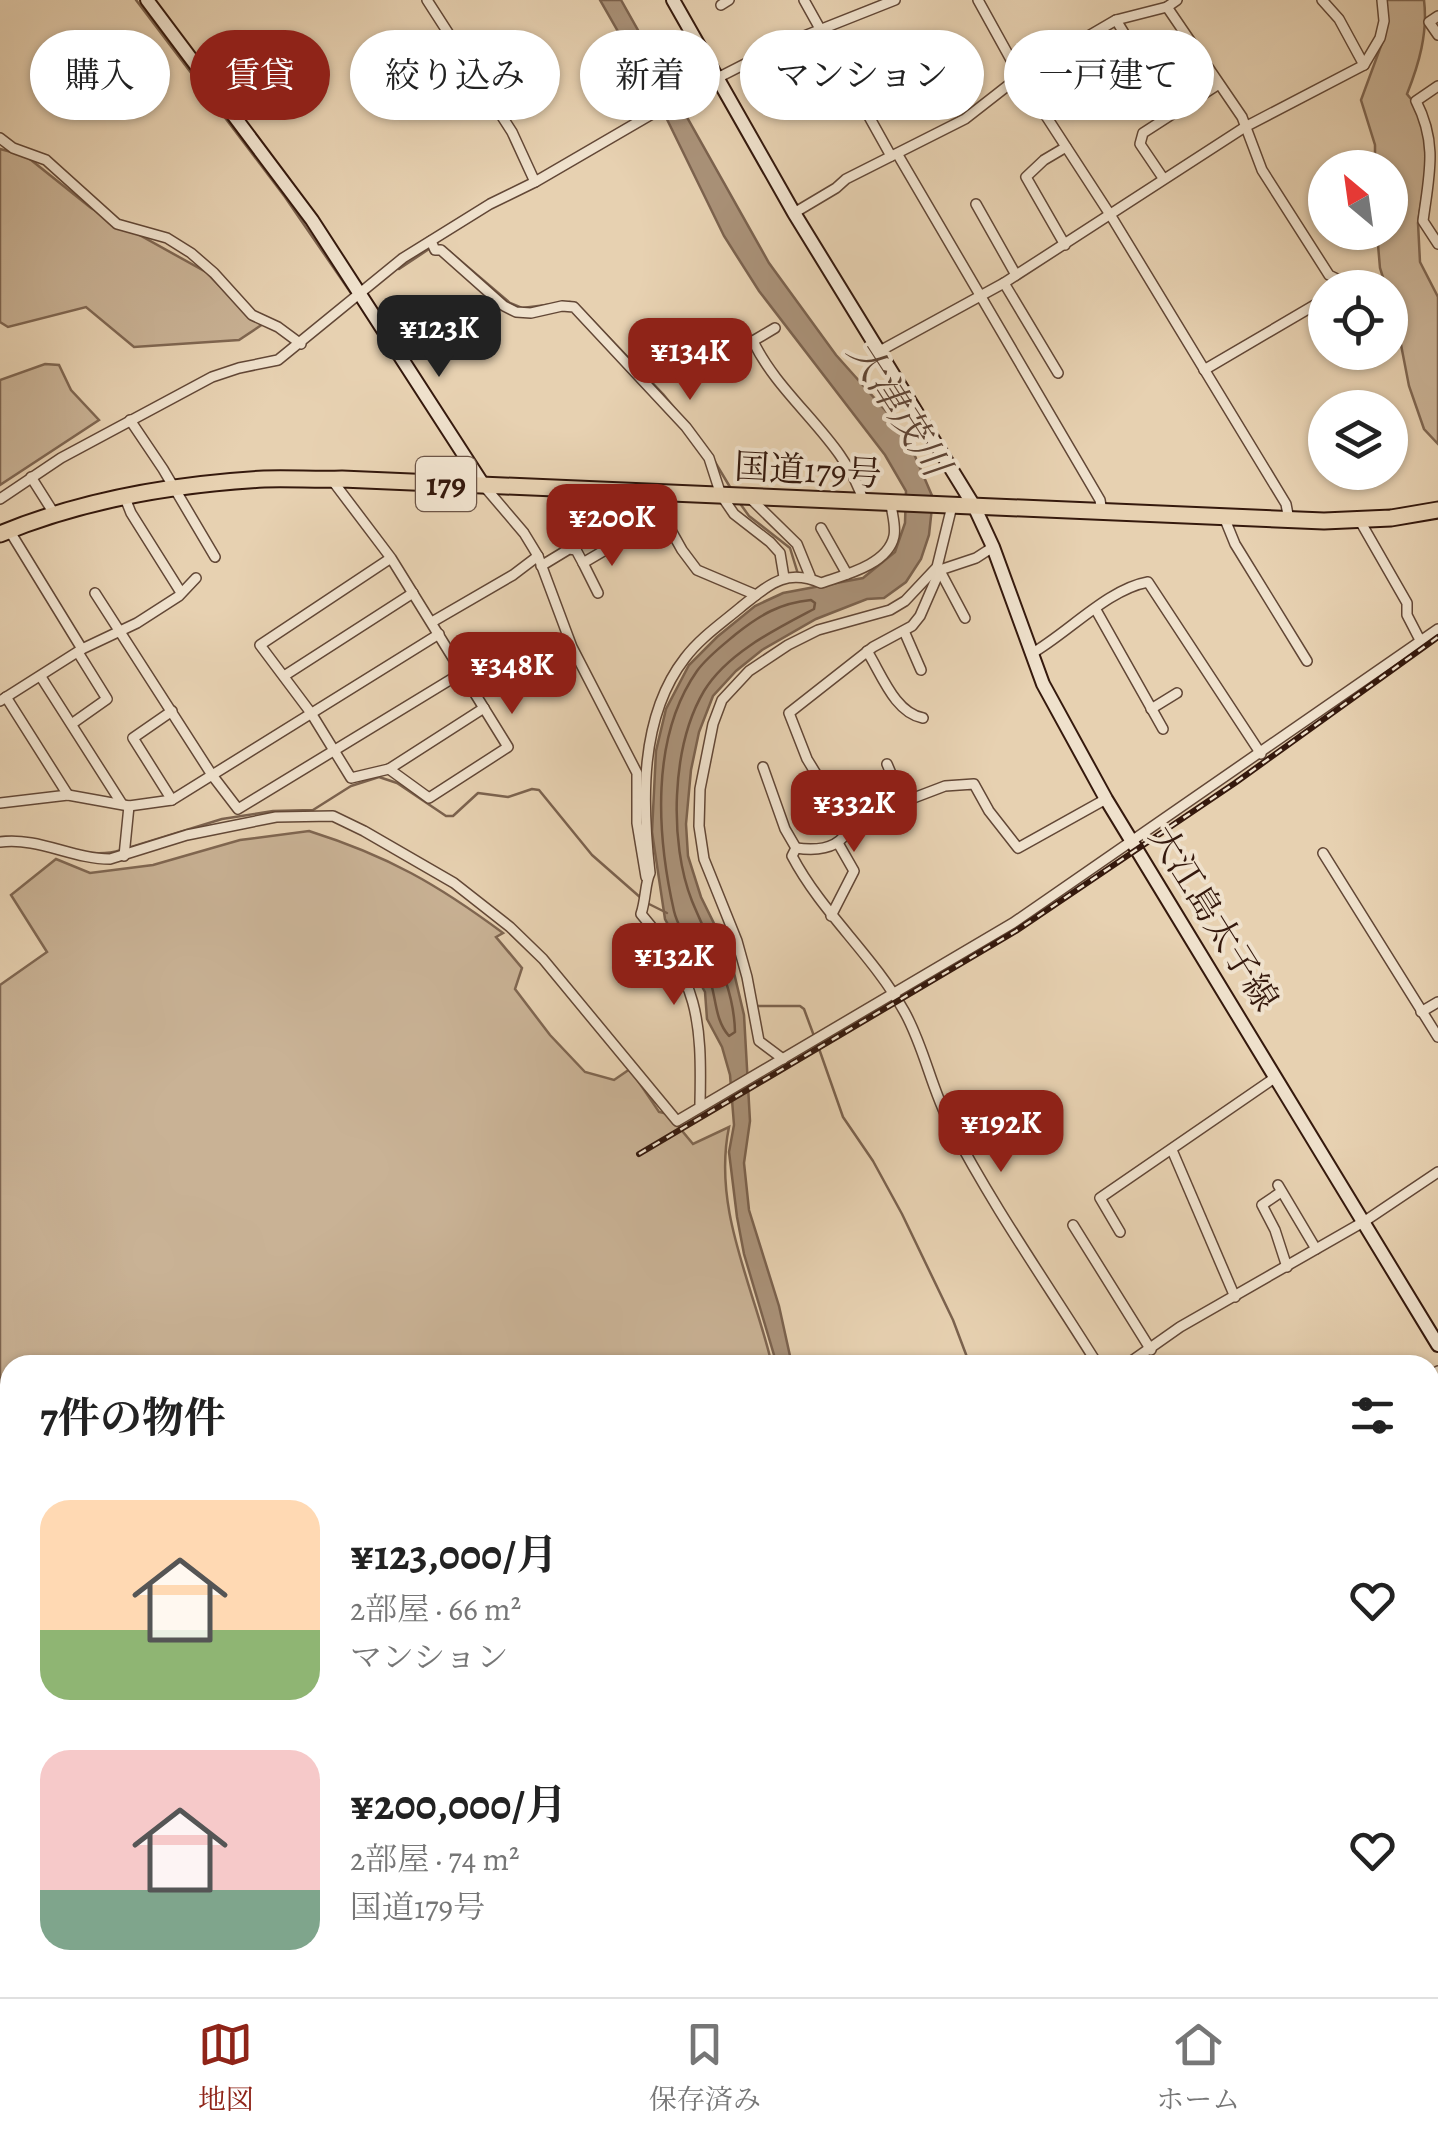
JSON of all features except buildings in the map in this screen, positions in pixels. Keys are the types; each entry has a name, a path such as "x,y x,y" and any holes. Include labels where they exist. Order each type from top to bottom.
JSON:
{"highway":[{"name":"国道179号","path":"4,532 126,498 176,488 266,479 1289,520 1360,521 1438,510"}],"main road":[{"path":"146,0 270,161 484,486"},
{"name":"大江島太子線","path":"673,0 690,30"},
{"name":"大江島太子線","path":"720,83 794,213 974,506 1043,684 1106,799 1438,1344"}],"street":[{"path":"427,0 512,132 535,182"},
{"path":"804,0 1100,500 1102,512"},
{"path":"978,0 1004,47"},
{"path":"1099,30 1116,20 1178,0"},
{"path":"1322,0 1339,19 1364,66"},
{"path":"878,352 1004,283 1245,127 1364,66 1380,38 1384,20 1382,0"},
{"path":"720,77 887,1"},
{"path":"1160,6 1242,117 1262,170 1324,270"},
{"path":"1438,16 1429,22 1438,34"},
{"path":"1116,20 1122,30"},
{"path":"1214,87 1219,84"},
{"path":"1438,86 1416,101 1429,124 1435,150 1423,221 1438,244"},
{"path":"794,213 846,179 966,120 1004,89"},
{"path":"0,499 30,477 130,420 212,378 239,368 267,364 301,344 390,268 433,245 490,204 640,120"},
{"path":"1049,120 1286,504 1289,520"},
{"path":"1162,120 1143,132 1140,144 1163,178"},
{"path":"0,138 13,148 46,160 118,224 167,238 191,253 214,272 252,315 301,344"},
{"path":"1065,245 1026,176 1066,147"},
{"path":"976,204 1016,275"},
{"path":"1423,221 1438,211"},
{"path":"433,245 516,312 574,307 686,427 709,458 722,496 734,514 780,554 784,576"},
{"path":"1004,283 1058,374"},
{"path":"1204,370 1308,309"},
{"path":"775,328 753,342 766,369 840,457 864,503"},
{"path":"130,420 176,488 216,558"},
{"path":"30,477 55,516"},
{"path":"332,480 391,558 508,748 428,798 389,769"},
{"path":"484,486 524,533 539,561 572,648 637,773 640,858 648,892 641,914 677,959 689,983 698,1030 700,1104"},
{"path":"650,493 697,570 756,595"},
{"path":"749,496 797,544 810,576"},
{"path":"126,498 131,513 180,591"},
{"path":"647,880 647,764 666,691 682,661 698,643 784,576 810,576 821,582 872,562 892,543 895,504"},
{"path":"849,828 807,759 788,713 920,616 939,569 949,506"},
{"path":"584,563 663,516"},
{"path":"1224,518 1235,544 1307,661"},
{"path":"1360,521 1406,603 1406,615 1421,642"},
{"path":"821,528 847,574"},
{"path":"4,532 107,698 73,723"},
{"path":"782,1059 759,1041 737,940 704,860 699,826 700,789 722,700 749,671 788,645 818,630 890,610 939,569 966,563 993,547"},
{"path":"432,622 539,561 569,549 576,550 598,593"},
{"path":"391,558 260,645 311,713 351,778 389,769 484,708"},
{"path":"939,569 965,618"},
{"path":"68,795 3,699 179,596 196,578"},
{"path":"1031,654 1120,591 1148,582 1260,754"},
{"path":"95,592 212,775 238,809 238,823"},
{"path":"284,676 413,593"},
{"path":"1096,610 1162,729"},
{"path":"0,842 42,844 96,859 124,856 238,823 276,817 333,816 402,850 484,906 543,959 677,1120 1013,923 1438,629"},
{"path":"904,631 922,670"},
{"path":"0,804 68,795 126,805 172,800 439,634"},
{"path":"867,652 897,704 923,718"},
{"path":"238,809 462,672"},
{"path":"41,677 126,805 124,856"},
{"path":"1151,709 1177,693"},
{"path":"172,712 133,738 172,800"},
{"path":"888,764 904,802"},
{"path":"763,767 785,829 796,848"},
{"path":"796,848 812,850 838,844 849,828 881,809 945,786 974,784 988,811 1018,848 1106,799"},
{"path":"831,916 854,871 838,844"},
{"path":"796,848 792,856 800,872 831,916 872,962 906,1014 933,1090 958,1140 1092,1355"},
{"path":"1323,853 1438,1037"},
{"path":"1421,1012 1438,1002"},
{"path":"1120,1232 1100,1198 1276,1077"},
{"path":"1172,1150 1234,1297"},
{"path":"1143,1355 1180,1327 1287,1267 1438,1172"},
{"path":"1287,1267 1262,1205 1279,1188 1316,1249"},
{"path":"1073,1224 1151,1350"}],"shaded area":[{"path":"1384,0 1424,0 1422,48 1407,94 1415,104 1429,152 1418,223 1420,262 1438,297 1438,444 1424,429 1406,370 1408,270 1380,268 1378,250 1408,250 1408,150 1375,150 1361,100 1385,35"},
{"path":"0,149 26,156 91,208 206,272 244,311 263,324 239,340 134,347 86,307 8,327 0,322"},
{"path":"45,364 59,365 71,390 99,420 0,485 0,380"},
{"path":"309,831 411,873 503,933 496,937 522,968 515,989 585,1072 614,1080 630,1069 659,1112 668,1114 693,1144 729,1127 725,1158 730,1218 769,1355 0,1355 0,985 47,952 11,895 56,859 90,873 153,865 240,840"}],"water":[{"path":"600,0 621,0 638,30 617,30"},
{"path":"667,120 689,120 769,263 836,355 893,419 933,498 929,535 921,559 906,582 884,598 867,599 816,619 762,650 736,671 713,696 699,732 691,770 686,824 688,856 701,897 730,956 744,1015 750,1121 744,1163 749,1210 790,1355 774,1355 744,1254 729,1152 734,1125 730,1075 722,1047 707,1019 705,992 665,919 652,832 656,751 666,709 689,665 755,606 783,593 863,578 895,552 905,523 906,491 885,455 759,291 724,236"}],"waterway":[{"path":"136,0 285,197 353,296"},
{"path":"399,269 429,249"},
{"path":"449,251 510,303 522,308 570,302"},
{"path":"581,308 663,394 706,447"},
{"path":"715,462 730,487"},
{"path":"739,502 749,516 790,548 798,574"},
{"path":"128,848 222,819 313,810 351,786 379,777 397,783 446,816 453,816 478,793 508,797 532,789 539,790 592,855 641,898"},
{"path":"0,837 91,853 121,850"},
{"path":"647,903 667,913"},
{"path":"757,1006 800,1006 814,1036"},
{"path":"817,1043 843,1117 902,1214 966,1355"}],"railway":[{"path":"639,1154 1016,931 1235,783 1438,637"}],"water label":[{"name":"大津茂川","path":"899,408"}]}
